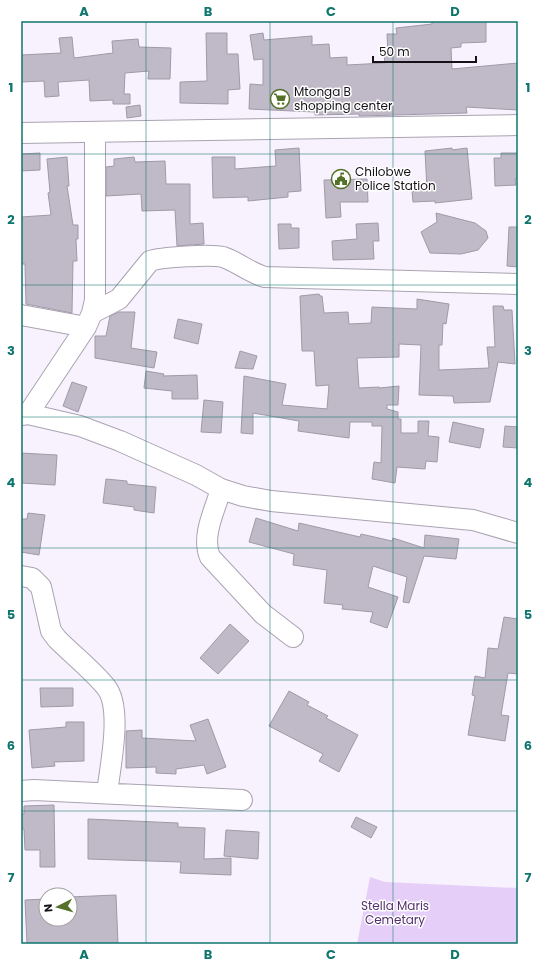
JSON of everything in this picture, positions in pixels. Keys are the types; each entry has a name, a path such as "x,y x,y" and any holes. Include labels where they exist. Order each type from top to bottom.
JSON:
{"street":[{"path":"21,133 518,125"},
{"path":"95,132 95,300 89,320 25,414 80,426 120,441 196,475 221,489 243,496 271,501 473,520 518,533"},
{"path":"21,315 89,320 119,299 150,261 186,257 221,257 257,275 265,277 518,284"},
{"path":"221,489 206,540 207,550 210,557 263,614 293,637"},
{"path":"21,576 32,578 37,581 41,587 51,631 57,639 106,688 113,700 114,716 107,793"},
{"path":"21,791 34,790 242,800"}],"green space":[{"name":"Stella Maris Cemetary","path":"370,877 385,882 518,888 518,944 357,944"}],"building":[{"path":"432,21 486,21 486,42 461,43 461,47 451,48 452,69 518,63 518,110 466,107 467,113 359,116 359,114 315,115 315,112 249,109 250,84 263,85 263,59 254,60 250,35 263,33 264,40 312,36 312,45 329,44 330,58 347,57 347,65 385,63 384,55 388,54 387,34 397,34 396,28 432,24"},
{"path":"206,33 227,33 227,54 238,54 240,89 228,90 228,104 180,103 180,82 207,81"},
{"path":"72,37 74,58 113,53 112,41 138,39 139,47 171,48 170,79 148,79 149,71 125,73 124,94 130,94 130,104 113,104 113,100 90,101 89,80 58,82 59,96 45,97 44,81 21,82 21,55 61,53 59,38"},
{"path":"140,105 141,116 127,118 126,107"},
{"path":"299,148 301,191 288,192 288,197 248,201 248,197 213,198 212,157 235,157 235,169 276,166 275,150"},
{"path":"452,148 452,150 467,148 472,199 435,203 435,201 413,202 412,191 427,190 425,151"},
{"path":"40,153 40,170 21,171 21,154"},
{"path":"501,153 518,153 518,179 515,179 516,185 495,186 494,158 501,158"},
{"path":"67,157 69,186 67,186 73,225 78,225 78,239 76,239 77,261 73,261 72,313 26,304 25,264 21,264 21,217 51,215 48,193 50,192 47,159"},
{"path":"134,157 135,162 165,161 166,184 190,184 190,224 203,223 204,244 177,246 175,210 142,211 141,194 106,196 106,167 114,166 114,159"},
{"path":"367,179 368,202 340,202 341,217 326,218 324,180"},
{"path":"436,213 475,223 486,231 488,238 478,250 461,254 430,253 421,232 437,222"},
{"path":"378,223 379,241 373,241 374,259 333,260 332,241 357,239 356,224"},
{"path":"278,224 291,224 291,228 299,228 299,248 279,249"},
{"path":"509,227 518,227 518,267 507,266"},
{"path":"319,294 322,296 324,313 348,312 349,324 371,323 372,307 417,309 417,299 449,304 446,324 443,323 442,345 439,345 439,370 489,368 487,347 495,347 493,306 503,306 504,310 512,310 515,364 498,362 490,402 454,403 453,396 419,395 421,345 399,344 399,357 357,358 359,388 399,386 398,405 387,405 387,409 398,412 398,419 401,419 401,433 418,433 418,421 429,421 428,436 439,437 437,462 426,461 425,469 397,467 395,483 372,479 374,462 381,463 382,426 372,426 372,422 350,422 349,438 298,431 299,421 253,413 253,434 241,433 244,376 286,384 282,405 327,409 329,385 316,386 314,351 302,351 300,296"},
{"path":"119,312 135,312 131,348 157,352 154,368 95,358 95,336 106,336 110,316"},
{"path":"178,319 202,324 198,344 174,338"},
{"path":"240,351 257,356 253,369 235,368"},
{"path":"146,371 164,374 163,376 197,375 198,399 172,399 172,391 144,388"},
{"path":"72,382 87,387 78,412 63,406"},
{"path":"204,400 223,402 221,433 201,432"},
{"path":"453,422 484,429 480,448 449,442"},
{"path":"505,426 518,427 518,448 503,447"},
{"path":"21,453 57,455 55,485 21,483"},
{"path":"106,479 127,481 127,484 156,487 154,513 134,510 134,507 103,503"},
{"path":"28,513 45,515 39,555 21,552 21,519 27,519"},
{"path":"256,518 298,531 299,523 360,537 361,534 392,541 393,538 424,548 425,535 459,539 456,559 424,556 409,603 403,602 407,577 373,566 368,587 398,597 387,628 370,622 373,612 342,609 343,605 324,603 327,570 293,565 294,554 249,542"},
{"path":"504,617 518,619 518,674 508,673 501,715 509,716 505,741 468,735 475,696 472,695 475,676 485,678 488,648 498,649"},
{"path":"230,624 249,641 218,674 200,658"},
{"path":"40,688 73,688 73,706 41,707"},
{"path":"289,691 309,702 307,705 328,716 326,718 358,735 339,772 319,761 323,754 269,726"},
{"path":"208,719 226,767 207,774 204,765 176,769 176,774 156,773 156,767 126,768 126,731 142,730 142,738 196,741 190,725"},
{"path":"66,722 84,722 84,761 54,762 55,766 32,768 29,730 66,727"},
{"path":"54,805 55,867 40,867 40,850 25,850 24,829 21,829 21,814 24,814 24,806"},
{"path":"356,817 377,827 371,838 351,827"},
{"path":"88,819 178,823 178,827 205,828 204,859 231,858 231,875 180,873 181,862 88,859"},
{"path":"226,830 259,832 258,859 224,856"},
{"path":"116,895 118,944 27,944 25,900 38,899 38,927 78,927 78,897"}],"place":[{"name":"Mtonga B shopping center","path":"280,99"},
{"name":"Chilobwe Police Station","path":"341,179"}]}
